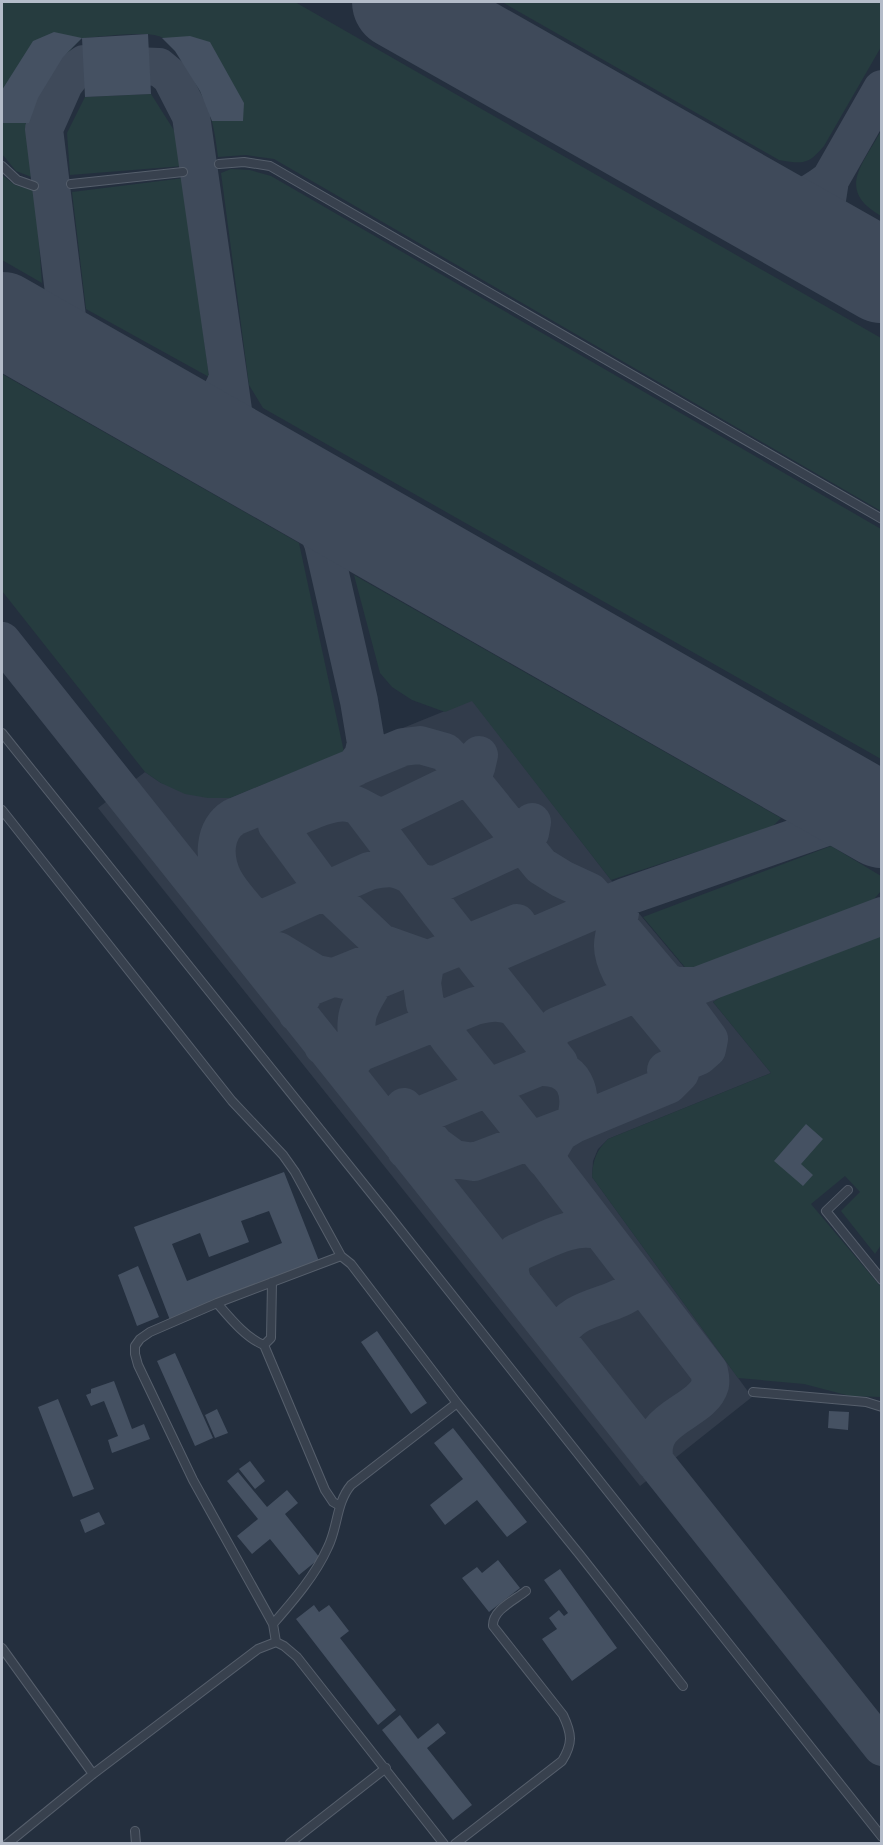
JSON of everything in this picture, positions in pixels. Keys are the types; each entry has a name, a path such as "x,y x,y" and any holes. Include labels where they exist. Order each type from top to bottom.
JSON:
{"lane":[{"path":"219,164 244,162 270,166 882,519"},
{"path":"2,166 17,180 34,186"},
{"path":"71,184 183,172"},
{"path":"2,733 387,1213 882,1837"},
{"path":"2,810 232,1101 283,1155 295,1172 341,1256 351,1264 456,1403 580,1555 682,1686"},
{"path":"848,1190 826,1210 880,1273"},
{"path":"341,1256 217,1303 150,1332 135,1346 135,1354 138,1365 193,1480 273,1624 276,1641 297,1657 444,1844"},
{"path":"264,1345 271,1338 272,1282"},
{"path":"217,1303 234,1322 264,1345 325,1490 333,1502 340,1506"},
{"path":"753,1392 866,1402 882,1407"},
{"path":"273,1624 323,1559 335,1530 340,1506 351,1485 456,1403"},
{"path":"455,1844 562,1761 569,1750 569,1732 562,1715 493,1626 497,1613 526,1591"},
{"path":"7,1844 93,1774 258,1649 276,1641"},
{"path":"2,1648 93,1774"},
{"path":"290,1843 386,1768"},
{"path":"135,1831 136,1844"}],"shaded area":[{"path":"472,700 611,880 688,972 721,962 732,990 713,1002 771,1073 608,1139 598,1149 593,1161 592,1177 752,1397 640,1486 98,808 145,772 161,783 230,798"}],"green space":[{"path":"2,2 295,2 881,338 881,511 274,159 246,155 218,157 215,134 206,104 196,83 174,49 161,37 135,34 82,38 50,76 33,109 29,134 34,178 16,171 2,154"},
{"path":"502,2 881,2 881,47 824,146 809,160 794,162 779,160"},
{"path":"151,94 177,135 183,166 70,175 67,133 85,97"},
{"path":"881,131 881,216 859,197 856,187 861,166"},
{"path":"231,169 250,170 271,176 881,529 881,759 263,408 249,385 221,173"},
{"path":"2,175 15,185 35,191 42,283 2,260"},
{"path":"184,178 209,377 86,309 72,192"},
{"path":"2,374 299,543 344,752 230,798 208,798 185,794 161,783 145,772 2,591"},
{"path":"354,575 781,818 772,827 611,880 472,701 445,712 412,700 392,687 380,673"},
{"path":"831,846 881,876 881,891 869,905 689,972 643,917"},
{"path":"881,931 881,1245 875,1254 841,1211 860,1192 845,1176 811,1204 881,1287 881,1397 850,1396 804,1384 738,1378 592,1177 594,1161 608,1139 771,1073 713,1002 732,990"}],"building":[{"path":"54,32 82,38 63,57 38,98 29,123 2,123 2,90 33,41"},
{"path":"148,34 151,94 85,97 82,38"},
{"path":"190,36 210,42 244,103 243,121 212,121 200,91 175,51 162,38"},
{"path":"806,1124 823,1139 801,1164 813,1175 803,1186 774,1161"},
{"path":"284,1172 319,1261 170,1320 134,1227","holes":["269,1211 282,1243 187,1281 172,1244 200,1233 209,1257 249,1242 241,1221"]},
{"path":"138,1266 159,1317 137,1326 118,1275"},
{"path":"377,1331 427,1403 411,1414 361,1342"},
{"path":"175,1353 213,1438 195,1446 157,1361"},
{"path":"114,1381 132,1429 144,1424 150,1439 112,1453 108,1440 118,1436 104,1401 91,1406 86,1395 91,1393 91,1389"},
{"path":"58,1399 94,1489 73,1497 38,1407"},
{"path":"217,1409 228,1433 215,1438 205,1415"},
{"path":"829,1411 849,1412 848,1430 828,1428"},
{"path":"453,1428 527,1522 507,1537 477,1500 445,1525 430,1505 463,1479 434,1443"},
{"path":"250,1461 265,1481 255,1489 239,1469"},
{"path":"238,1472 267,1507 287,1490 298,1503 285,1514 320,1558 299,1575 270,1539 252,1554 237,1536 258,1519 227,1481"},
{"path":"99,1512 105,1524 85,1533 80,1520"},
{"path":"498,1560 520,1588 489,1612 462,1578 477,1567 482,1573"},
{"path":"560,1569 617,1648 572,1681 542,1639 557,1629 549,1618 559,1610 564,1616 568,1613 544,1580"},
{"path":"314,1605 319,1612 329,1605 349,1631 340,1638 396,1710 378,1725 296,1619"},
{"path":"400,1715 418,1739 438,1723 446,1733 427,1748 472,1805 453,1820 382,1730"}],"taxiway":[{"path":"95,371 78,355 68,325 44,129 64,84 74,71 84,64 159,67 171,77 191,116 235,424 241,440 252,456 298,492 312,516 323,543 359,701 366,743 363,756 354,768"},
{"path":"849,259 833,243 827,225 826,206 830,180 882,89"},
{"path":"752,203 775,204 794,201 830,180"},
{"path":"6,321 32,331 43,330 56,322 64,312 64,296"},
{"path":"164,411 182,417 191,417 206,411 222,392 228,377"},
{"path":"327,559 331,545 338,536 346,532 367,533 400,546"},
{"path":"2,641 882,1747"},
{"path":"252,917 227,885 220,872 217,846 222,829 227,823 234,817 403,747 420,745 445,752 468,776 541,866 590,892 673,990"},
{"path":"289,820 320,807 337,803 353,804 383,817 468,776 476,768 479,755"},
{"path":"806,833 813,827 821,813 818,793 808,779"},
{"path":"294,793 281,803 277,825 325,890 381,943 426,959 422,983 425,1004 450,1040 546,1160"},
{"path":"361,808 441,914 559,1063"},
{"path":"488,973 493,954 625,897 832,825 849,821 882,822"},
{"path":"415,880 426,885 438,884 522,845 530,833 532,822"},
{"path":"244,944 250,928 256,922 369,871 391,868 412,876"},
{"path":"620,913 613,943 617,964 621,973 682,1047 684,1061 680,1073 668,1085 574,1124 559,1133 549,1150 549,1163 709,1371 710,1385 705,1395 665,1425 658,1435 654,1447 655,1462"},
{"path":"666,982 676,986 697,986 882,916"},
{"path":"323,1046 341,1053 359,1053 356,1023 360,1008 375,981 517,923"},
{"path":"278,951 316,974 346,980"},
{"path":"297,1013 297,1005 307,988 399,951"},
{"path":"547,1051 549,1035 557,1026 644,990 658,988 673,990 709,1039 707,1049 699,1056 666,1070"},
{"path":"348,1073 352,1061 359,1053 475,1006 495,1003 515,1007"},
{"path":"404,1107 435,1145 454,1159 474,1162 574,1124 578,1102 574,1083 569,1076 561,1071 539,1067 414,1118 411,1122 406,1133 406,1150"},
{"path":"513,1283 510,1267 516,1253 568,1231 579,1229 600,1231"},
{"path":"561,1343 559,1335 565,1325 583,1312 626,1295 636,1288 636,1278"}],"runway":[{"path":"399,2 882,276"},
{"path":"2,319 882,821"}]}
